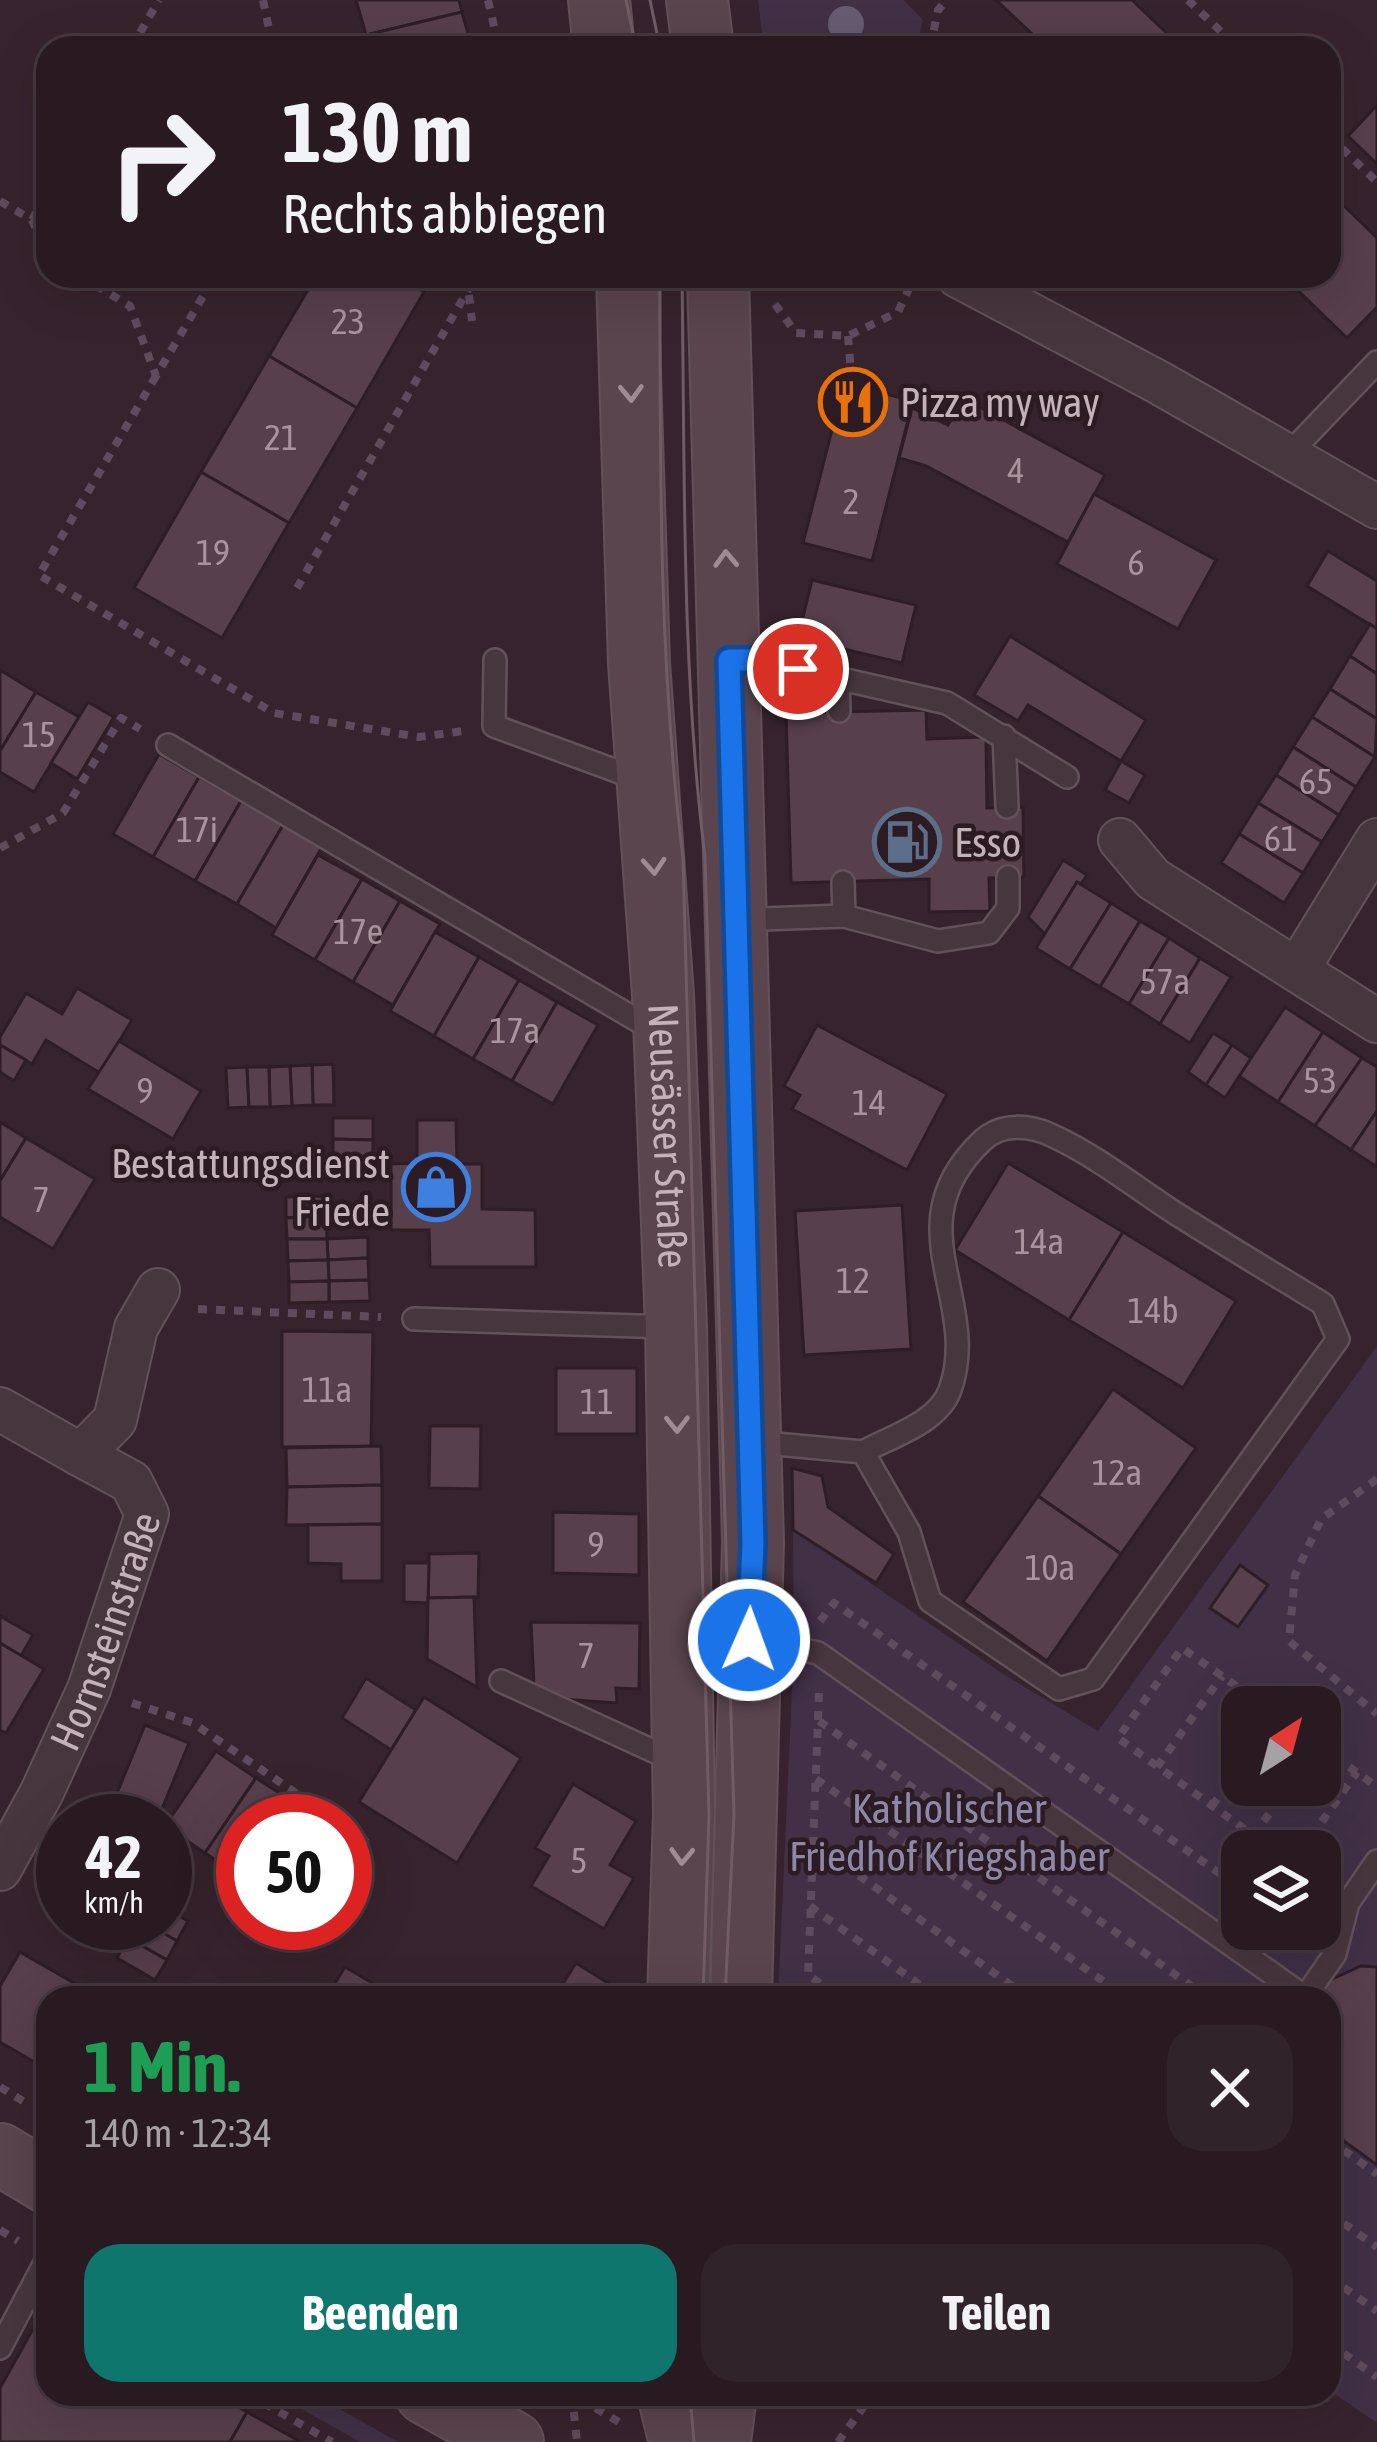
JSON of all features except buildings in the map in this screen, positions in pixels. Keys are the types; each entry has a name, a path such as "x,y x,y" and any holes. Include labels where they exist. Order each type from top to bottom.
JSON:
{"main road":[{"path":"599,0 603,36"},
{"path":"697,0 702,36"},
{"name":"Neusässer Straße","path":"627,288 639,663 664,1036 676,1327 683,1764 678,1986"},
{"name":"Neusässer Straße","path":"718,288 753,1543 741,1986"},
{"path":"0,2154 36,2176"},
{"path":"448,2406 513,2442"},
{"path":"720,2442 724,2406"}],"street":[{"path":"980,288 1377,507"},
{"path":"1120,840 1153,879 1377,1021"},
{"path":"1297,970 1377,840"},
{"name":"Hornsteinstraße","path":"0,1869 42,1792 88,1689 147,1514 131,1482 81,1455 115,1420 136,1328 153,1299"},
{"path":"0,1409 81,1455"}],"lane":[{"path":"1288,455 1377,362"},
{"path":"495,659 494,726 648,782"},
{"path":"729,660 758,660 947,703 1067,777"},
{"path":"838,678 839,711"},
{"path":"1004,736 1007,807"},
{"path":"167,745 664,1036"},
{"path":"736,920 844,916 938,941 989,933 1008,908 1008,877"},
{"path":"843,882 844,916"},
{"path":"748,1441 863,1452 938,1412 950,1389 956,1334 939,1239 945,1195 966,1156 991,1133 1020,1125 1051,1135 1084,1154 1323,1304 1338,1339 1093,1679 1059,1689 930,1601 909,1532 863,1452"},
{"path":"414,1319 676,1327"},
{"path":"749,1640 818,1653 1289,1986"},
{"path":"501,1681 683,1764"},
{"path":"1313,1986 1335,1954 1348,1903 1377,1861"},
{"path":"0,2348 36,2280"}],"path":[{"path":"138,36 159,0"},
{"path":"262,0 270,36"},
{"path":"488,0 496,36"},
{"path":"928,0 938,10"},
{"path":"933,36 938,10 947,0"},
{"path":"1188,0 1226,36"},
{"path":"1341,148 1377,182"},
{"path":"0,201 32,220 36,229"},
{"path":"32,220 36,213"},
{"path":"100,288 130,306 156,376"},
{"path":"208,288 39,575 274,713 419,737 494,726"},
{"path":"297,588 471,288"},
{"path":"772,301 796,333 848,336 898,312 910,288"},
{"path":"468,294 472,321"},
{"path":"848,336 851,372"},
{"path":"0,848 63,813 121,718 167,745"},
{"path":"153,1299 414,1319"},
{"path":"1377,1478 1322,1520 1295,1574 1288,1641 1377,1714"},
{"path":"1236,1686 1182,1648 1118,1738 1245,1830"},
{"path":"1157,1767 1222,1676"},
{"path":"88,1689 193,1723 297,1794"},
{"path":"819,1721 1191,1986"},
{"path":"1341,1761 1377,1786"},
{"path":"1316,1830 1357,1772"},
{"path":"816,1779 1110,1986"},
{"path":"1212,1806 1221,1793"},
{"path":"813,1843 1012,1986"},
{"path":"809,1906 921,1986"},
{"path":"1341,2148 1377,2174"},
{"path":"1341,2221 1377,2247"},
{"path":"0,2230 17,2239"},
{"path":"1341,2286 1377,2312"},
{"path":"1341,2352 1377,2378"},
{"path":"269,2406 332,2442"},
{"path":"573,2406 577,2442"},
{"path":"610,2406 660,2422"},
{"path":"838,2442 864,2406"}],"green space":[{"path":"758,0 903,0 923,20 919,36 762,36"},
{"name":"Katholischer Friedhof Kriegshaber","path":"1377,1346 1377,2423 1341,2398 1341,1986 779,1986 794,1647 793,1530 1000,1672 1098,1731"},
{"path":"296,2406 334,2406 398,2442 360,2442"}],"tram line":[{"path":"626,0 634,36"},
{"path":"650,0 658,36"},
{"path":"660,288 662,568 683,858 709,1816 703,1986"},
{"path":"682,288 688,640 705,857 734,1815 726,1986"},
{"path":"691,2406 694,2442"}],"place":[{"name":"Pizza my way","path":"853,402"},
{"name":"Esso","path":"907,842"},
{"name":"Bestattungsdienst Friede","path":"436,1187"}],"route":[{"path":"749,1640 753,1543 729,660 758,660 798,669"}]}
